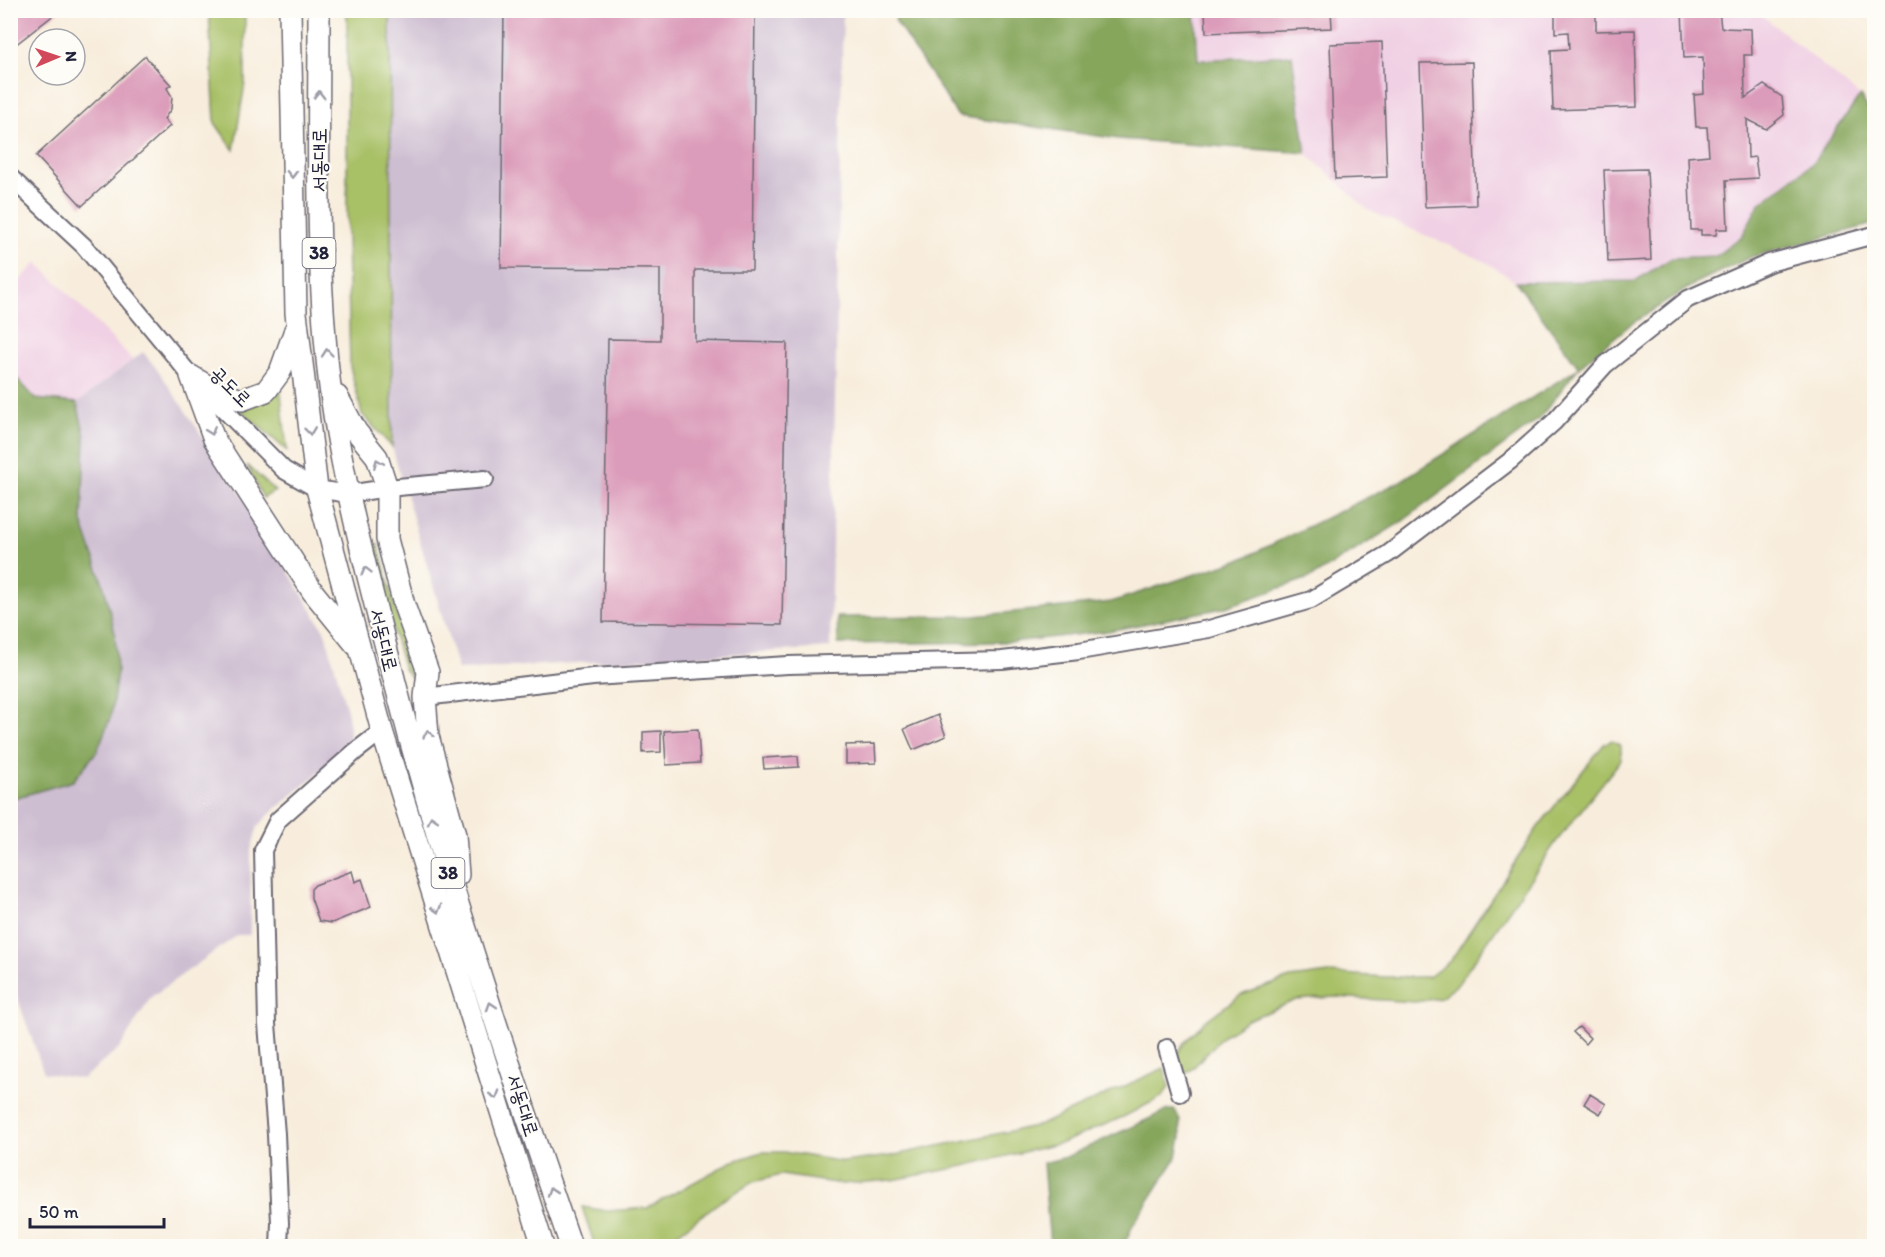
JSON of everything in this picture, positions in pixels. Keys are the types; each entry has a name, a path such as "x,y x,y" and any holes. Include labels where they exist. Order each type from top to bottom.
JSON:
{"main road":[{"name":"서동대로","path":"290,10 297,324 317,489 382,731 543,1246"},
{"name":"서동대로","path":"319,10 319,251 330,385 348,494 412,750 460,914 571,1246"},
{"path":"191,376 217,392 242,400 266,391 280,372 297,324"},
{"path":"191,376 214,439 313,592 361,651"},
{"path":"330,385 356,431 377,457 387,488 387,539 404,604 428,672 425,698 428,736 455,835 460,914"}],"street":[{"name":"공도로","path":"10,177 84,246 191,376 284,470 317,489 348,494 485,479"},
{"path":"425,698 593,677 788,665 1002,660 1078,651 1209,629 1311,600 1388,554 1509,461 1554,422 1605,365 1688,299 1769,263 1875,235"},
{"path":"279,1246 276,1134 267,1024 263,850 278,820 382,731"},
{"path":"1167,1048 1180,1093"}],"shaded area":[{"path":"390,11 843,11 830,648 458,670 392,447"},
{"path":"1195,11 1757,11 1860,96 1813,163 1759,204 1742,236 1716,256 1672,258 1635,281 1516,282 1484,261 1368,210 1306,153 1292,55 1198,60"},
{"path":"37,262 133,360 77,403 36,399 11,371 10,291"},
{"path":"143,352 160,373 245,500 325,632 348,714 350,746 258,826 251,850 250,935 238,935 151,997 119,1049 82,1079 44,1073 15,991 11,988 11,799 73,781 97,751 111,716 117,671 115,633 104,587 82,522 85,436 77,403"}],"green space":[{"path":"209,11 245,11 245,83 234,150 215,123"},
{"path":"347,11 390,11 392,447 362,414 350,367 347,236"},
{"path":"894,11 1195,11 1198,60 1292,55 1306,153 1119,139 958,116 896,22"},
{"path":"1860,96 1874,117 1874,224 1751,257 1696,283 1631,324 1579,367 1516,282 1635,281 1672,258 1716,256 1742,236 1759,204 1813,163"},
{"path":"1578,369 1539,419 1403,521 1312,577 1223,608 1109,631 1012,642 838,644 837,617 975,616 1111,602 1244,558 1399,482"},
{"path":"10,371 36,399 77,403 85,436 82,522 104,587 115,633 117,671 111,716 97,751 73,781 11,799"},
{"path":"279,375 287,451 234,404"},
{"path":"247,465 275,491 263,498"},
{"path":"378,544 410,663 411,677 404,669 368,546"},
{"path":"1612,740 1621,746 1621,760 1556,842 1458,984 1441,998 1415,1002 1335,997 1296,1000 1248,1020 1224,1035 1191,1070 1181,1074 1176,1057 1183,1044 1205,1021 1241,995 1290,978 1329,973 1429,977 1451,960 1538,827 1604,744"},
{"path":"1164,1068 1169,1087 1162,1097 1062,1143 893,1180 842,1184 781,1175 753,1182 721,1201 674,1236 646,1246 595,1246 582,1207 608,1211 647,1208 731,1162 762,1152 784,1152 844,1162 890,1156 1040,1125"},
{"path":"1168,1110 1175,1110 1180,1120 1181,1137 1177,1157 1133,1225 1124,1246 1050,1246 1043,1163 1066,1157"}],"building":[{"path":"15,10 60,10 38,27 27,27 27,36 10,49 10,14"},
{"path":"504,10 755,10 752,270 695,270 695,341 787,343 782,625 603,622 608,339 660,340 660,269 501,268"},
{"path":"1205,10 1331,10 1332,28 1206,33"},
{"path":"1555,10 1596,10 1596,31 1635,30 1637,107 1553,110 1551,50 1569,49 1568,32 1555,33"},
{"path":"1682,10 1719,10 1721,28 1751,29 1752,55 1744,55 1745,98 1764,85 1782,97 1784,115 1766,129 1747,119 1748,158 1755,157 1758,178 1726,180 1728,229 1717,229 1716,235 1701,235 1701,230 1691,230 1688,157 1709,155 1707,127 1696,127 1694,95 1704,94 1703,57 1684,58"},
{"path":"1382,42 1387,177 1335,179 1330,44"},
{"path":"145,56 171,85 167,88 172,97 171,109 164,119 170,126 82,206 36,156"},
{"path":"1472,62 1476,205 1425,207 1420,63"},
{"path":"1647,169 1651,260 1608,262 1604,170"},
{"path":"938,715 946,736 913,750 904,729"},
{"path":"698,729 700,763 666,765 664,731"},
{"path":"661,731 661,752 643,753 643,732"},
{"path":"875,744 876,763 846,764 846,745"},
{"path":"798,756 799,767 764,769 763,758"},
{"path":"352,871 355,882 362,879 371,907 332,923 319,921 311,898 311,889 315,885"},
{"path":"1579,1027 1590,1038 1585,1044 1573,1032"},
{"path":"1590,1094 1606,1104 1600,1114 1584,1104"}]}
